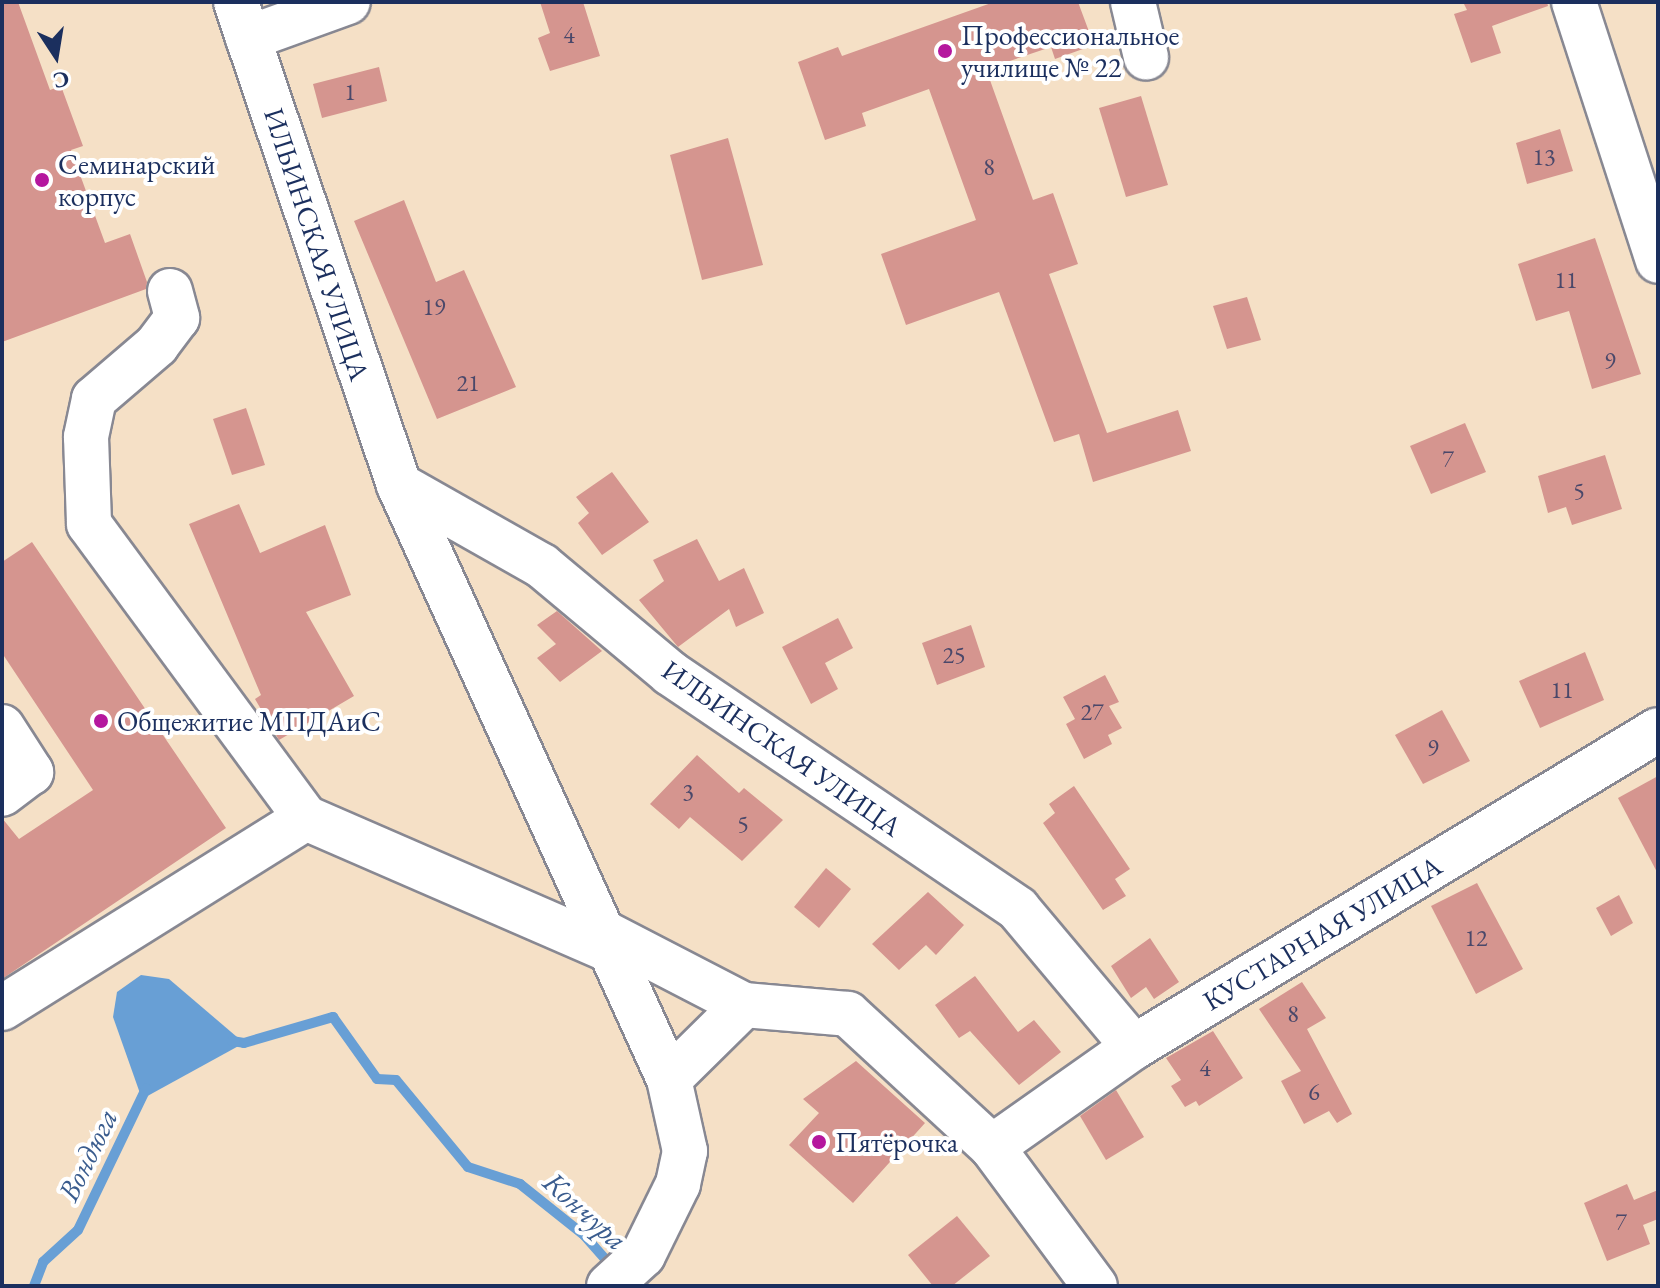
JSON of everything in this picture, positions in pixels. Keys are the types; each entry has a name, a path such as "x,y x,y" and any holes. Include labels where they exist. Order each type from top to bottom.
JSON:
{"street":[{"path":"242,20 348,2"},
{"path":"1133,2 1146,57"},
{"path":"1574,2 1658,261"},
{"name":"ИЛЬИНСКАЯ УЛИЦА","path":"242,20 399,485 669,1079 685,1151 678,1184 643,1255 609,1286"},
{"path":"170,291 177,318 157,345 94,399 86,437 89,524 306,818 605,941 744,1005 848,1014 992,1147 1095,1286"},
{"name":"ИЛЬИНСКАЯ УЛИЦА","path":"399,485 542,566 670,673 1018,909 1134,1047"},
{"path":"2,727 31,772 2,794"},
{"name":"КУСТАРНАЯ УЛИЦА","path":"992,1147 1134,1047 1658,730"},
{"path":"2,1008 306,818"},
{"path":"669,1079 744,1005"}],"water":[{"path":"141,975 169,979 244,1043 142,1099 113,1017 117,992"}],"building":[{"name":"Семинарский корпус","path":"2,2 18,2 50,90 61,86 83,146 71,150 105,243 130,234 147,282 146,289 2,342"},
{"path":"540,2 583,2 600,56 550,71 538,38 550,33"},
{"path":"994,2 1078,2 1094,45 1055,59 1051,47 986,69 1033,200 1053,193 1078,264 1049,274 1107,433 1178,410 1191,451 1093,482 1079,434 1054,442 999,292 906,325 881,254 976,220 929,89 862,113 866,126 825,140 798,62 838,47 842,56"},
{"path":"1463,2 1547,2 1548,6 1492,26 1501,53 1471,63 1454,14 1467,10"},
{"path":"379,67 387,101 322,118 313,84"},
{"path":"1141,96 1168,185 1126,197 1099,108"},
{"path":"1560,129 1573,171 1527,184 1516,143"},
{"path":"728,138 763,265 702,280 670,155"},
{"path":"404,200 436,282 464,270 516,387 437,419 354,221"},
{"path":"1595,238 1641,374 1592,389 1569,311 1536,321 1518,264"},
{"path":"1247,297 1261,340 1227,349 1213,306"},
{"path":"246,408 265,465 232,475 213,419"},
{"path":"1465,423 1486,472 1431,494 1410,446"},
{"path":"1605,455 1622,509 1572,525 1566,507 1548,513 1538,476"},
{"path":"612,472 649,522 602,555 578,523 589,513 576,497"},
{"path":"239,504 260,553 325,525 351,595 306,612 354,696 279,740 255,699 261,695 189,524"},
{"path":"697,539 719,581 744,568 764,613 736,627 729,609 678,647 639,600 664,581 653,560"},
{"name":"Общежитие МПДАиС","path":"32,542 226,828 2,979 2,818 19,839 93,790 2,653 2,562"},
{"path":"557,611 602,651 560,682 537,658 556,644 537,625"},
{"path":"838,618 853,648 825,663 838,689 811,704 782,647"},
{"path":"971,625 985,667 937,685 922,643"},
{"path":"1585,652 1604,700 1540,728 1519,681"},
{"path":"1105,675 1119,702 1109,706 1122,728 1108,735 1112,744 1084,759 1066,724 1075,719 1063,697"},
{"path":"1442,710 1470,761 1423,784 1395,735"},
{"path":"697,755 739,793 744,788 783,820 742,861 690,817 679,829 650,804"},
{"path":"1658,776 1658,874 1618,798"},
{"path":"1074,786 1130,869 1115,879 1126,896 1103,910 1043,823 1055,813 1049,804"},
{"path":"826,868 851,889 819,928 794,907"},
{"path":"1477,883 1523,969 1476,994 1431,906"},
{"path":"928,892 964,925 936,955 926,945 899,970 872,944"},
{"path":"1619,895 1633,923 1611,936 1596,908"},
{"path":"1150,938 1179,982 1154,999 1146,987 1131,998 1111,966"},
{"path":"975,976 1018,1032 1034,1020 1061,1052 1019,1085 970,1031 959,1038 935,1005"},
{"path":"1302,982 1326,1018 1307,1029 1352,1114 1337,1123 1329,1111 1304,1124 1281,1081 1301,1071 1259,1009"},
{"path":"1213,1031 1243,1078 1199,1106 1196,1101 1185,1107 1171,1086 1181,1080 1166,1058"},
{"path":"856,1061 925,1123 853,1203 789,1145 819,1113 803,1099"},
{"path":"1116,1090 1144,1137 1106,1160 1080,1116"},
{"path":"1627,1184 1634,1200 1658,1190 1658,1219 1643,1225 1650,1244 1607,1261 1584,1203"},
{"path":"957,1216 990,1256 952,1286 933,1286 908,1255"}],"waterway":[{"name":"Кончура","path":"232,1041 244,1043 333,1017 377,1079 396,1080 468,1167 520,1184 584,1235 614,1269"},
{"name":"Вондюга","path":"34,1286 43,1262 78,1230 146,1089"}],"place":[{"name":"Профессиональное училище № 22","path":"945,51"},
{"name":"Семинарский корпус","path":"42,180"},
{"name":"Общежитие МПДАиС","path":"101,721"},
{"name":"Пятёрочка","path":"819,1142"}]}
